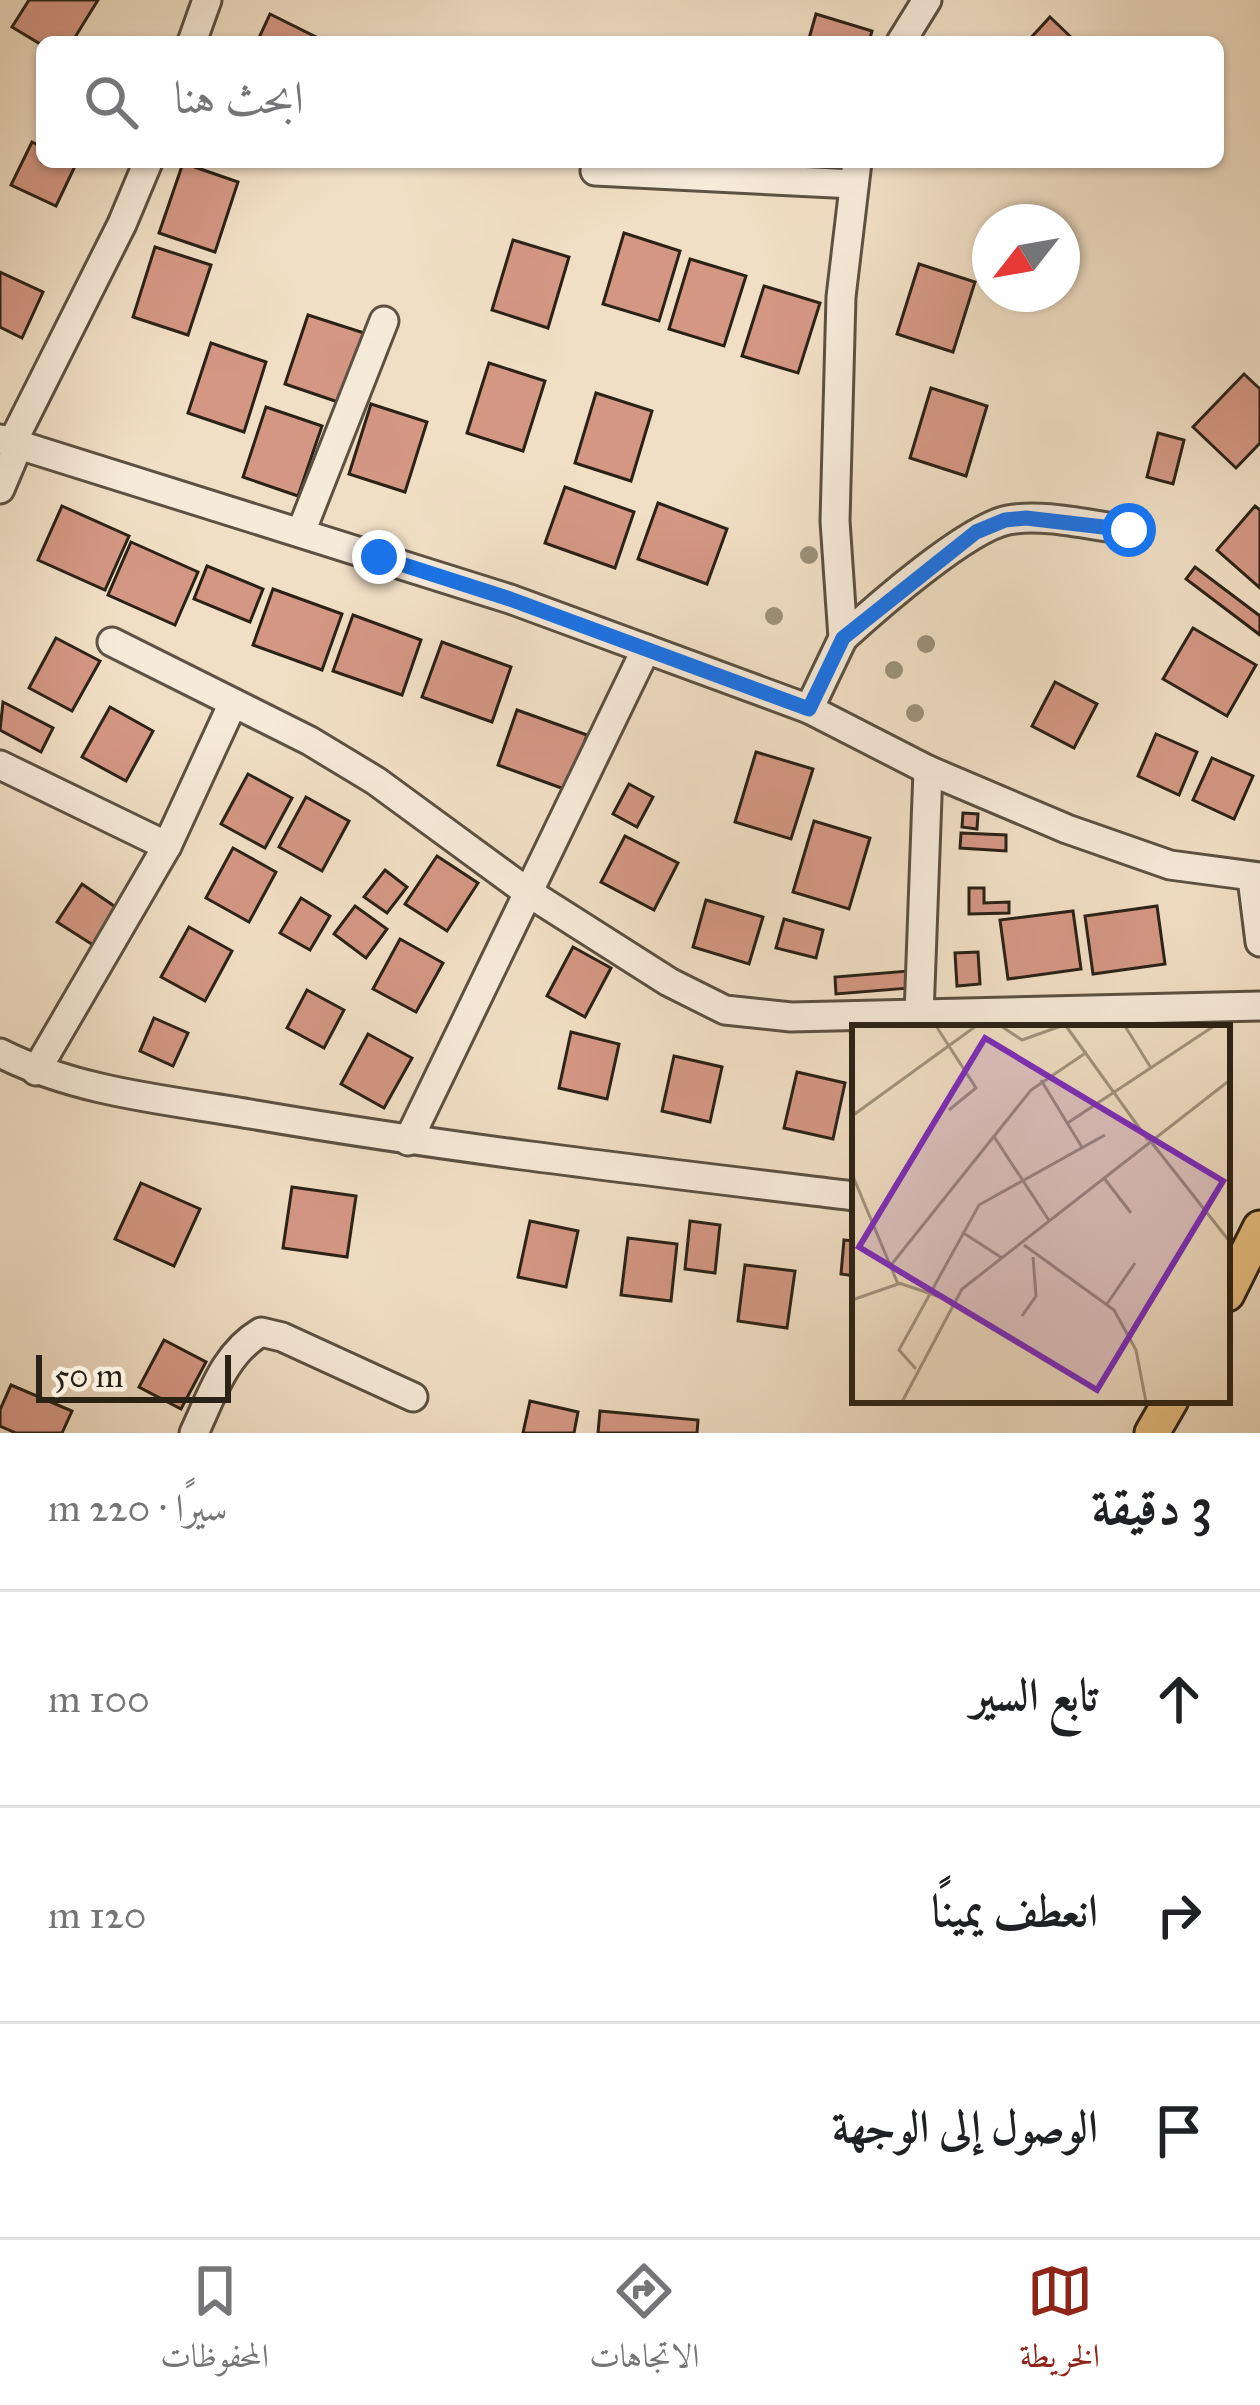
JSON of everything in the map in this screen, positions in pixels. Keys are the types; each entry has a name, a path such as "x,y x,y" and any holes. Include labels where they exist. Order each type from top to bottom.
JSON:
{"main road":[{"path":"1230,1285 1246,1239"}],"street":[{"path":"194,36 207,0"},
{"path":"905,36 927,0"},
{"path":"0,489 10,442 122,224 145,168"},
{"path":"595,171 855,173 841,298 837,431 835,521 843,638"},
{"path":"301,532 384,321"},
{"path":"10,442 510,599 809,709 928,770 1067,829 1170,865 1256,877 1260,942"},
{"path":"809,709 843,638 976,532 1005,520 1026,518 1129,530"},
{"path":"112,642 376,781 526,891 669,982 725,1010 791,1017 1260,1006"},
{"path":"408,1141 646,650"},
{"path":"36,1071 167,846 233,703"},
{"path":"0,765 167,846"},
{"path":"919,1015 928,770"},
{"path":"0,1053 36,1071 111,1090 408,1141 852,1196"},
{"path":"194,1433 228,1362 245,1341 261,1332 413,1397"}],"building":[{"path":"29,0 98,0 76,36 36,36 36,41 12,27"},
{"path":"270,14 314,36 260,36"},
{"path":"816,14 872,31 871,36 810,36"},
{"path":"1050,17 1070,36 1033,36"},
{"path":"32,142 36,144 36,168 74,168 56,206 11,185"},
{"path":"181,168 197,168 238,182 215,252 159,233"},
{"path":"624,233 680,251 659,321 603,304"},
{"path":"513,240 569,257 548,328 492,310"},
{"path":"155,247 211,265 188,335 133,317"},
{"path":"690,259 746,276 724,346 669,329"},
{"path":"919,264 972,281 953,352 897,334"},
{"path":"0,272 43,292 22,338 0,327"},
{"path":"764,286 820,303 798,373 742,356"},
{"path":"308,315 364,333 341,403 285,384"},
{"path":"211,343 266,362 244,432 188,413"},
{"path":"489,363 545,381 523,451 467,433"},
{"path":"1244,374 1260,389 1260,443 1236,468 1193,427"},
{"path":"931,388 987,406 966,476 910,458"},
{"path":"596,393 652,411 631,481 575,463"},
{"path":"371,404 427,422 405,492 349,474"},
{"path":"266,407 322,426 298,496 243,477"},
{"path":"1158,433 1184,440 1173,484 1147,477"},
{"path":"565,487 634,512 615,568 545,543"},
{"path":"658,503 727,529 707,584 638,559"},
{"path":"62,506 129,536 105,590 38,560"},
{"path":"1255,506 1260,510 1260,588 1217,550"},
{"path":"131,542 198,572 175,625 108,595"},
{"path":"207,566 263,589 250,622 194,599"},
{"path":"1195,567 1260,616 1260,635 1186,579"},
{"path":"273,589 342,614 322,670 253,645"},
{"path":"353,615 421,640 402,695 333,671"},
{"path":"1193,628 1256,665 1227,716 1163,679"},
{"path":"56,638 100,661 72,711 29,688"},
{"path":"442,642 511,667 492,722 422,697"},
{"path":"1055,682 1097,704 1074,748 1032,726"},
{"path":"3,702 53,728 41,752 0,730"},
{"path":"110,707 153,731 126,781 82,757"},
{"path":"517,710 587,735 567,790 498,765"},
{"path":"1156,734 1197,752 1179,795 1138,776"},
{"path":"756,752 813,769 791,839 735,822"},
{"path":"1212,758 1253,776 1234,819 1193,800"},
{"path":"248,774 292,798 265,848 221,824"},
{"path":"629,784 653,797 637,827 613,814"},
{"path":"306,797 349,821 322,871 279,847"},
{"path":"963,813 978,814 977,829 962,827"},
{"path":"814,821 870,838 849,909 793,892"},
{"path":"961,833 1006,835 1006,851 960,848"},
{"path":"625,836 678,863 654,910 601,882"},
{"path":"233,848 276,872 249,922 206,898"},
{"path":"437,856 478,883 447,931 405,904"},
{"path":"385,870 407,887 387,913 364,897"},
{"path":"82,884 117,908 93,945 57,922"},
{"path":"969,888 984,888 984,903 1009,902 1009,913 969,914"},
{"path":"301,898 330,916 310,950 280,933"},
{"path":"706,900 763,917 749,964 693,947"},
{"path":"355,906 387,929 366,958 334,934"},
{"path":"1157,906 1165,964 1093,974 1085,916"},
{"path":"1073,911 1081,969 1008,979 1000,920"},
{"path":"784,919 823,930 816,958 776,948"},
{"path":"189,927 232,951 205,1001 161,977"},
{"path":"400,939 443,963 416,1012 373,989"},
{"path":"573,947 611,968 585,1017 547,996"},
{"path":"978,952 980,984 957,986 955,953"},
{"path":"908,971 910,988 836,994 835,977"},
{"path":"307,990 344,1010 324,1048 287,1028"},
{"path":"154,1018 188,1033 173,1066 140,1051"},
{"path":"571,1032 619,1044 607,1099 559,1088"},
{"path":"368,1034 412,1058 384,1108 341,1084"},
{"path":"674,1056 722,1067 710,1122 662,1111"},
{"path":"797,1072 845,1083 833,1139 784,1128"},
{"path":"141,1183 200,1209 174,1266 115,1239"},
{"path":"292,1187 356,1196 347,1257 283,1248"},
{"path":"530,1221 578,1231 566,1287 518,1277"},
{"path":"690,1221 720,1225 715,1273 685,1269"},
{"path":"628,1238 677,1244 671,1301 621,1295"},
{"path":"844,1240 852,1241 852,1276 841,1274"},
{"path":"745,1265 795,1271 787,1328 738,1321"},
{"path":"164,1340 206,1362 181,1409 139,1387"},
{"path":"11,1385 72,1411 62,1433 16,1433 0,1426 0,1410"},
{"path":"530,1401 578,1412 574,1433 523,1433"},
{"path":"600,1411 698,1420 697,1433 598,1433"}],"route":[{"path":"379,557 510,599 809,709 843,638 976,532 1005,520 1026,518 1129,530"}]}
